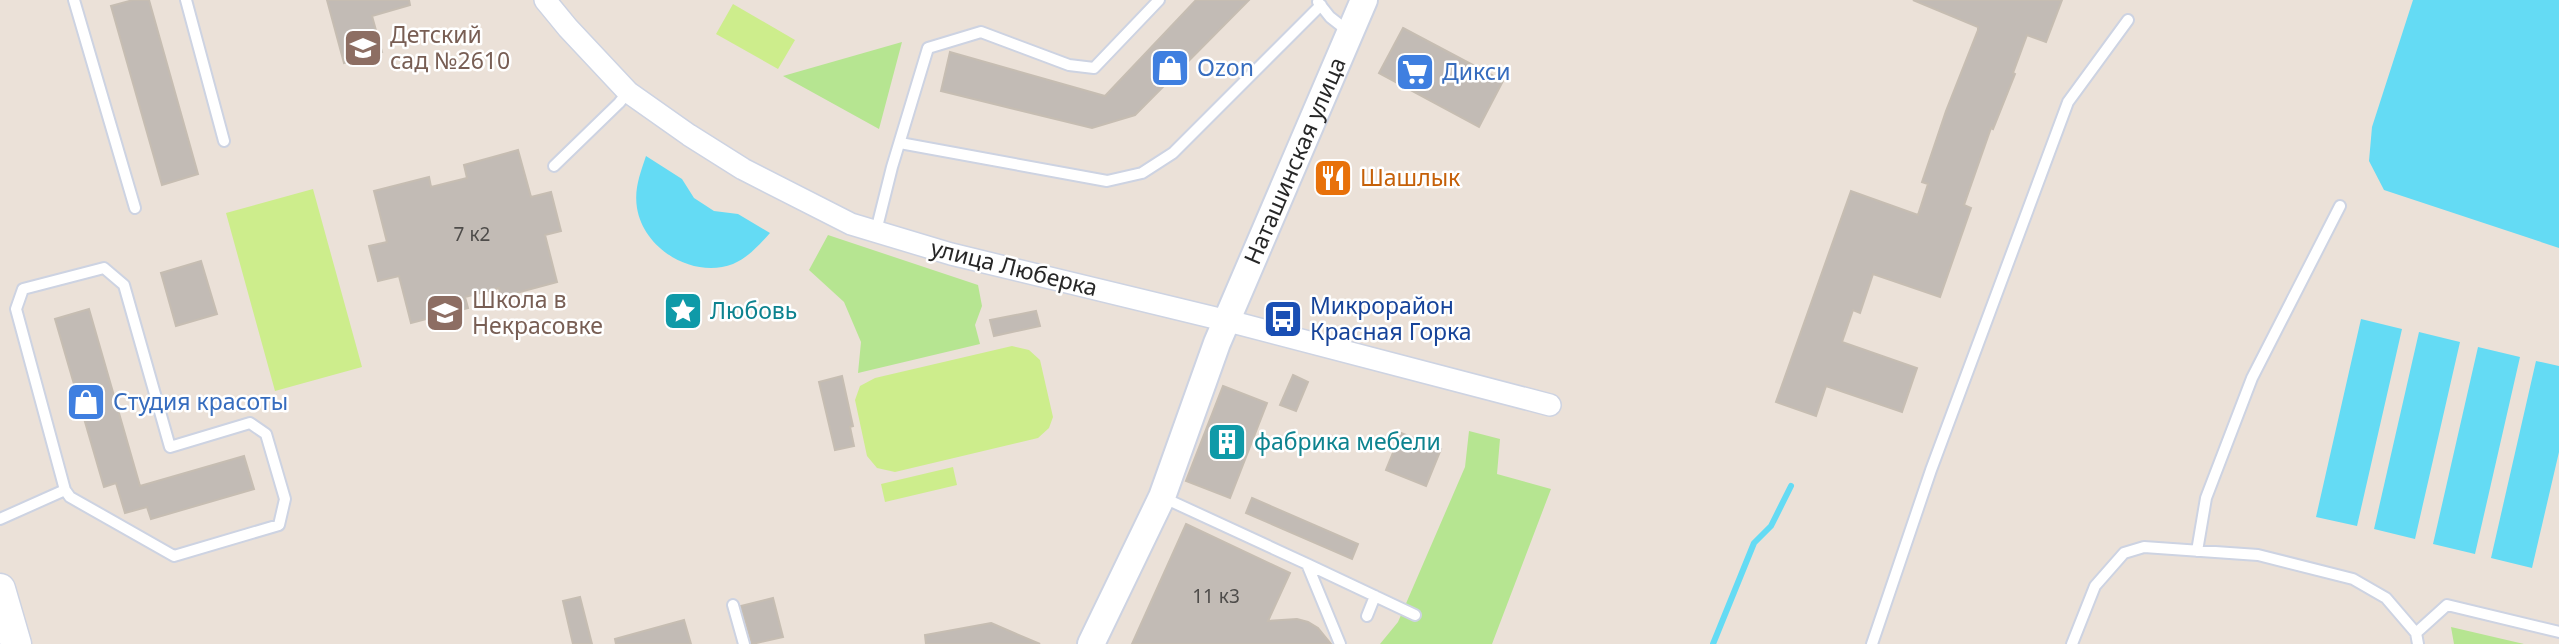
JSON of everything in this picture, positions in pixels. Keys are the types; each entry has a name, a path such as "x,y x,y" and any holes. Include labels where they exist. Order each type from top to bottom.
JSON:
{"main road":[{"path":"0,589 16,644"}],"street":[{"name":"улица Люберка","path":"545,0 628,92 743,169 851,224 951,254 1227,321 1550,405"},
{"name":"Наташинская улица","path":"1091,644 1162,497 1227,321 1364,0"}],"lane":[{"path":"74,0 135,208"},
{"path":"186,0 224,141"},
{"path":"876,231 928,48 981,32 1069,65 1094,68 1159,0"},
{"path":"900,143 1107,181 1142,173 1173,153 1318,3 1330,17 1350,32"},
{"path":"1872,644 1931,470 2068,102 2128,20"},
{"path":"554,166 628,92"},
{"path":"2197,551 2206,498 2252,378 2340,206"},
{"path":"104,268 124,285 170,447 250,423 266,433 285,499 279,525 174,556 71,497 65,490 16,309 23,289 104,268"},
{"path":"0,519 65,490"},
{"path":"1162,497 1415,615"},
{"path":"2072,644 2095,586 2124,553 2144,547 2258,555 2353,579 2386,598 2417,639 2447,605 2559,632"},
{"path":"1307,564 1340,644"},
{"path":"1367,617 1375,596"},
{"path":"733,605 744,644"}],"green space":[{"path":"733,4 795,40 778,69 716,34"},
{"path":"902,42 879,129 783,76"},
{"path":"313,189 362,367 275,391 226,213"},
{"path":"828,235 978,285 982,306 975,325 980,344 858,373 861,342 844,302 809,270"},
{"path":"1012,346 1029,350 1040,360 1053,417 1049,428 1038,438 895,472 877,468 867,456 855,400 860,386 875,378"},
{"path":"1469,431 1500,439 1497,474 1551,489 1492,644 1380,644 1398,622 1465,467"},
{"path":"953,467 957,485 885,502 881,484"},
{"path":"2451,627 2524,644 2454,644"}],"water":[{"path":"2413,0 2559,0 2559,248 2384,190 2369,161 2372,127"},
{"path":"646,156 682,179 694,198 714,211 738,214 770,233 739,261 718,268 687,264 673,257 649,237 637,208 637,188"},
{"path":"2361,319 2402,329 2357,526 2316,517"},
{"path":"2419,332 2460,342 2415,539 2374,529"},
{"path":"2478,347 2520,357 2475,554 2433,544"},
{"path":"2536,361 2559,366 2559,452 2532,568 2491,558"}],"building":[{"path":"133,0 149,0 198,174 162,185 111,6"},
{"path":"327,0 409,0 410,5 372,16 382,52 344,63"},
{"path":"1196,0 1249,0 1135,115 1092,128 941,91 950,52 1105,96"},
{"path":"1913,0 2062,0 2046,42 2027,35 2013,73 2015,74 1993,129 1991,128 1964,205 1971,208 1940,297 1873,274 1860,313 1853,310 1842,342 1917,368 1902,412 1826,386 1816,416 1776,402 1851,191 1918,215 1928,184 1922,182 1978,30 1978,27"},
{"path":"1403,28 1503,81 1479,127 1379,73"},
{"path":"518,150 531,197 551,192 561,231 545,235 557,282 501,297 499,288 465,297 468,308 411,323 399,276 378,281 369,246 387,242 374,191 429,177 431,187 467,178 464,165"},
{"path":"201,261 217,314 176,326 161,273"},
{"path":"89,309 140,486 244,456 254,489 151,519 147,507 125,513 116,483 104,487 55,319"},
{"path":"1036,311 1040,326 994,336 990,320"},
{"path":"1293,375 1308,382 1296,411 1280,405"},
{"path":"842,376 853,426 850,427 854,446 835,450 819,382"},
{"name":"фабрика мебели","path":"1223,386 1267,403 1230,498 1186,481"},
{"path":"1401,433 1441,449 1426,486 1386,470"},
{"path":"1252,498 1358,544 1352,559 1246,513"},
{"path":"1186,524 1290,573 1268,621 1297,619 1308,622 1318,628 1331,644 1132,644"},
{"path":"580,597 592,644 573,644 563,601"},
{"path":"773,598 783,637 752,644 741,606"},
{"path":"684,620 691,644 616,644 615,639"},
{"path":"991,623 1040,644 926,644 925,635"}],"waterway":[{"path":"1713,644 1754,543 1771,526 1791,486"}],"place":[{"name":"Детский сад №2610","path":"363,48"},
{"name":"Ozon","path":"1170,68"},
{"name":"Дикси","path":"1415,72"},
{"name":"Шашлык","path":"1333,178"},
{"name":"Любовь","path":"683,311"},
{"name":"Школа в Некрасовке","path":"445,313"},
{"name":"Микрорайон Красная Горка","path":"1283,319"},
{"name":"Студия красоты","path":"86,402"},
{"name":"фабрика мебели","path":"1227,442"}]}
